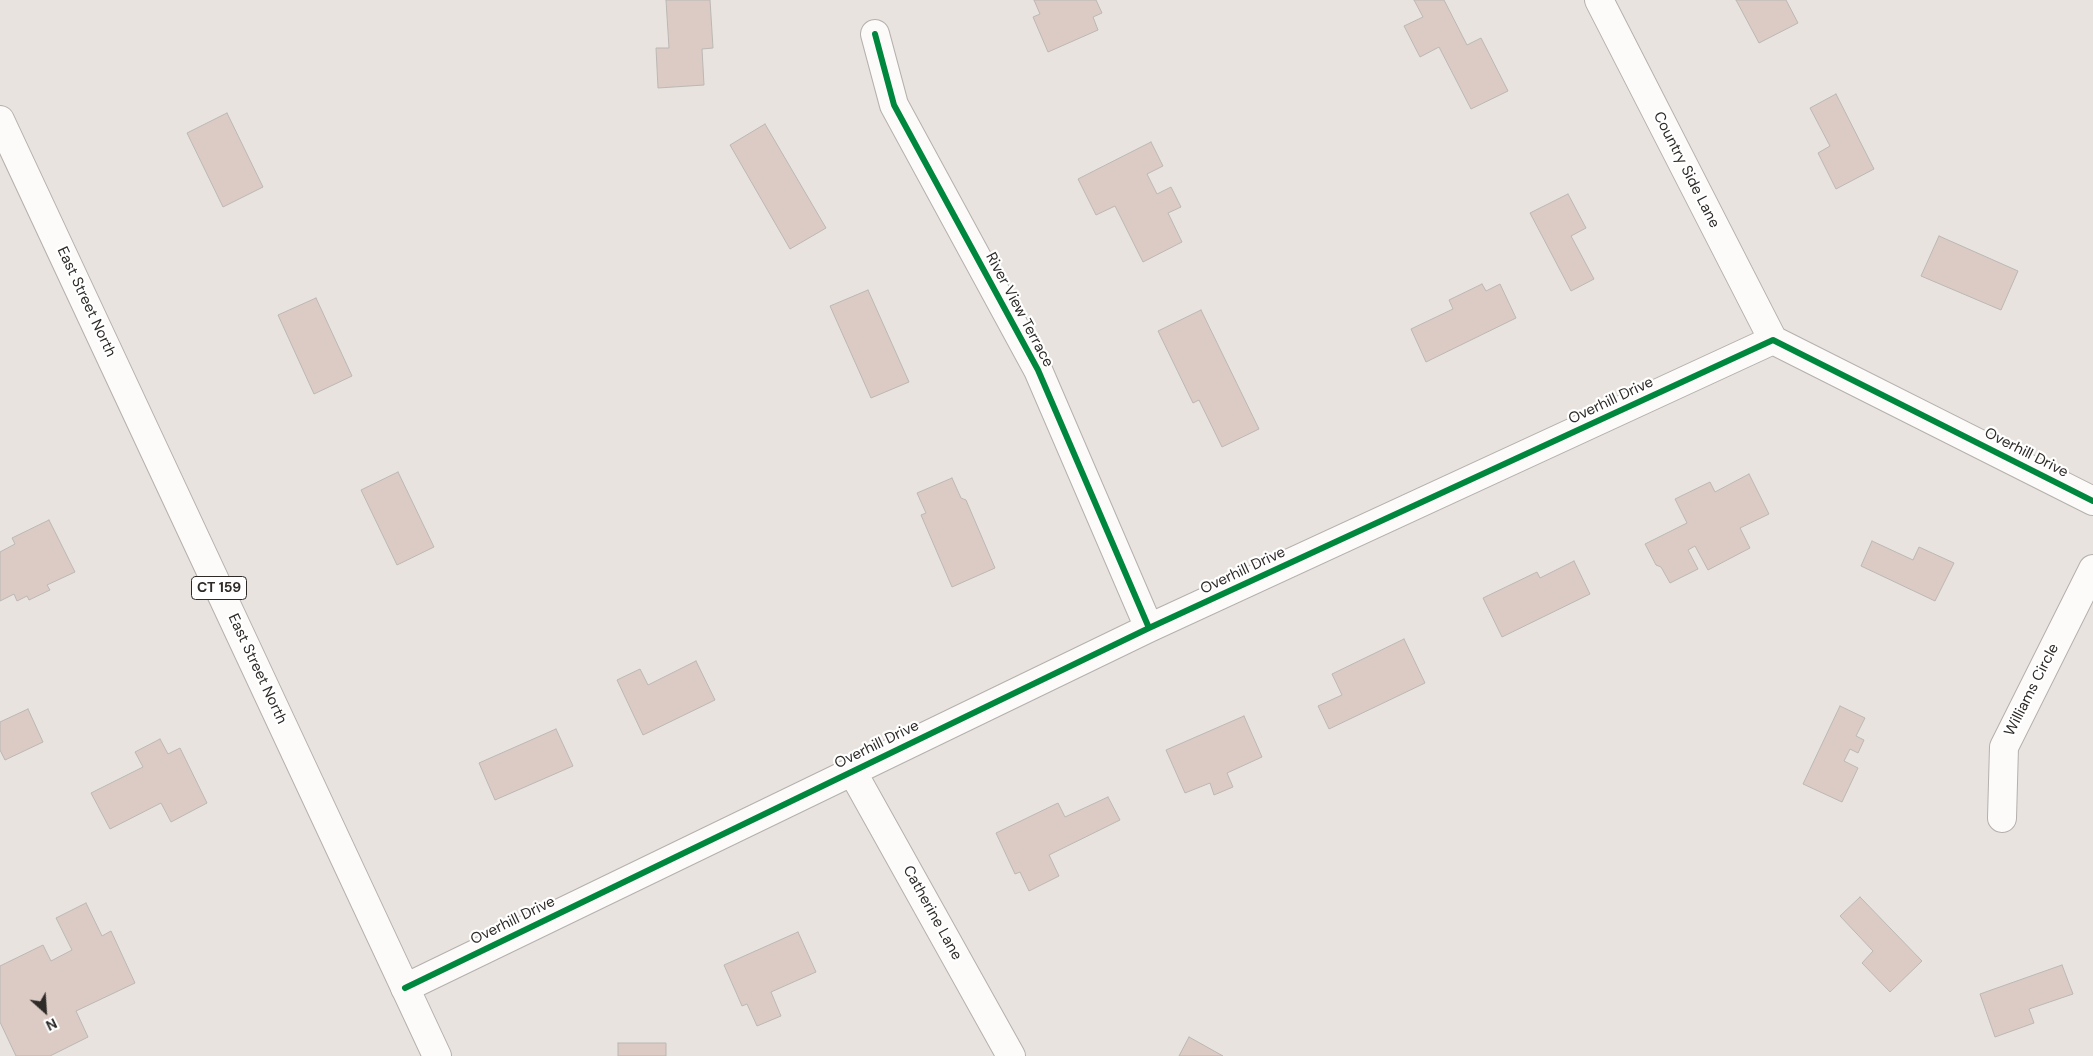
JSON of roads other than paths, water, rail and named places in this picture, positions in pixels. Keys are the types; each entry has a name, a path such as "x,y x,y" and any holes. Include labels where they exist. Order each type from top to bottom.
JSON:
{"street":[{"name":"Country Side Lane","path":"1598,0 1773,340"},
{"name":"River View Terrace","path":"875,34 894,105 1038,370 1149,628"},
{"name":"East Street North","path":"0,120 140,416 437,1056"},
{"name":"Overhill Drive","path":"405,988 852,770 1149,628 1773,340 2093,500"},
{"name":"Williams Circle","path":"2002,818 2004,747 2093,570"},
{"name":"Catherine Lane","path":"852,770 1011,1056"}]}
